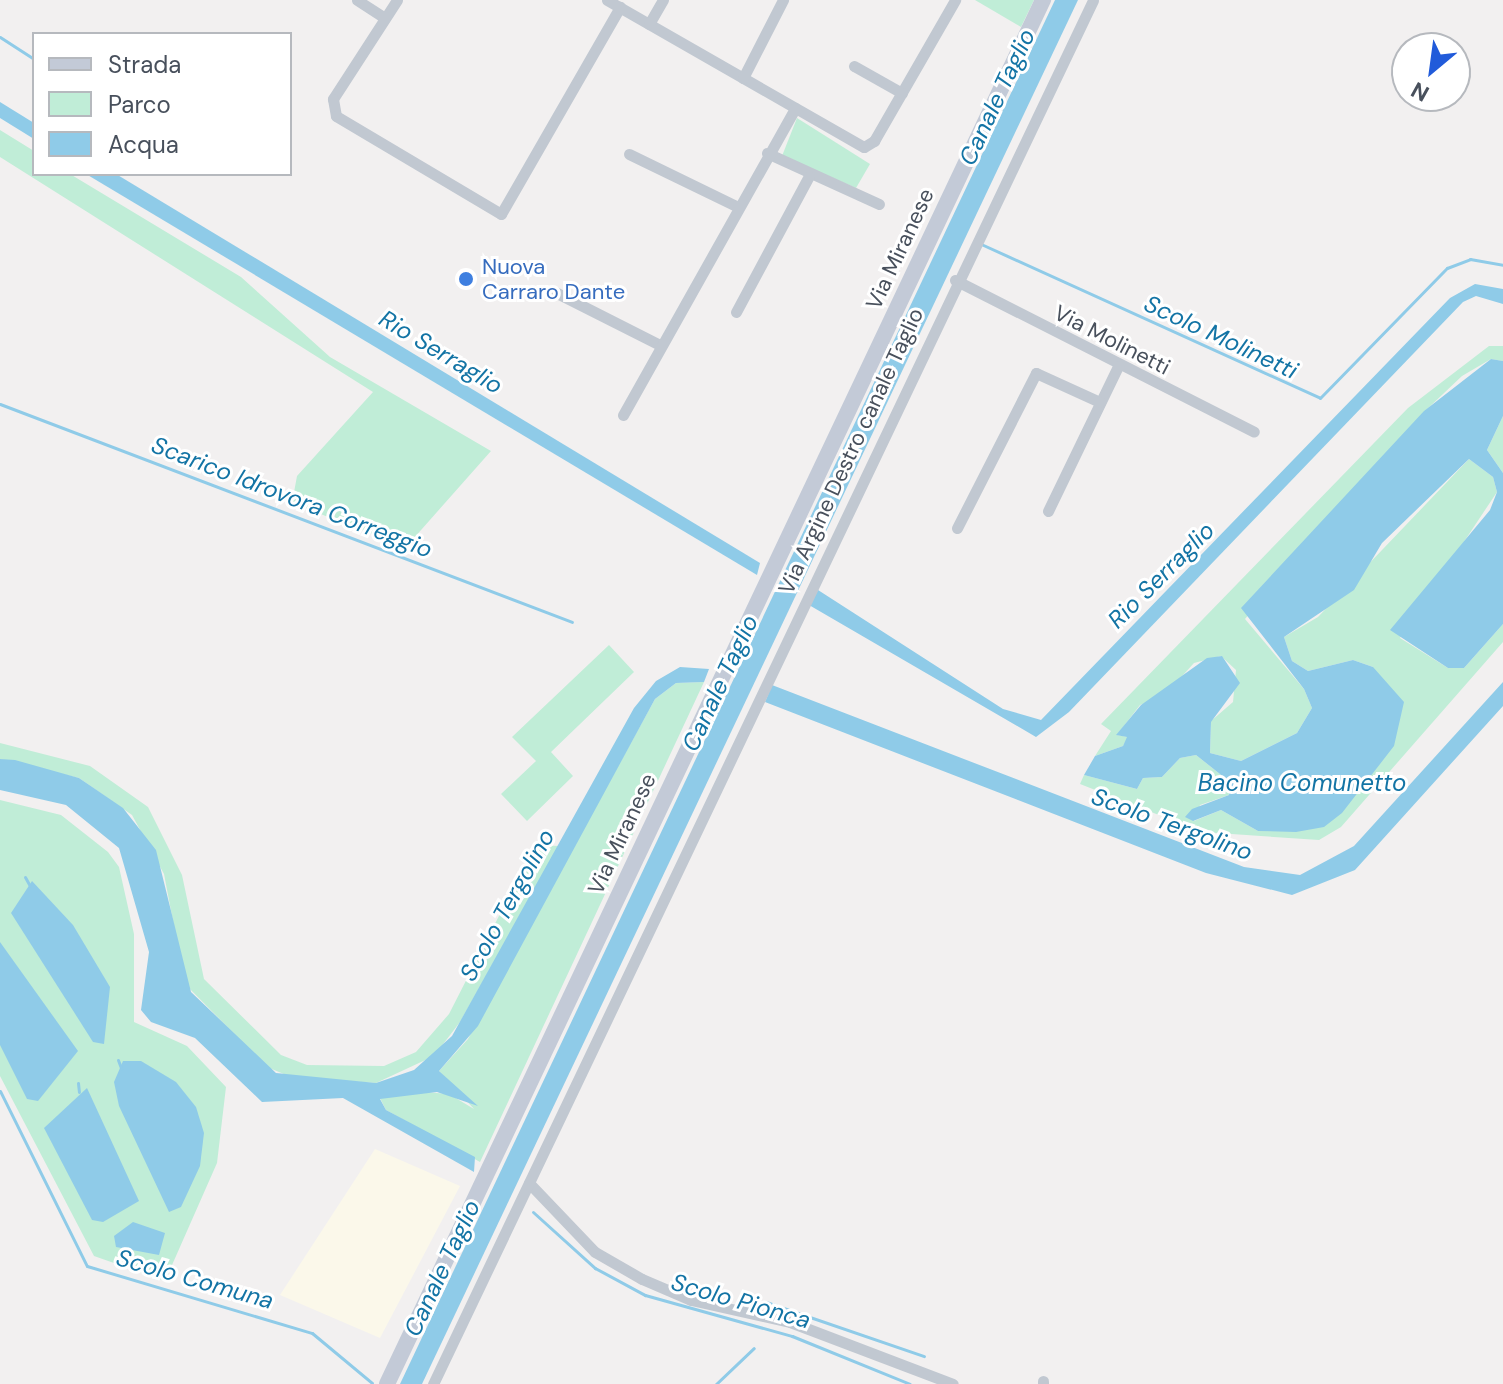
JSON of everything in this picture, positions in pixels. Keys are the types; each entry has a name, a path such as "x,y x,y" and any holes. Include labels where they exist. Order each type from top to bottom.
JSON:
{"main road":[{"name":"Via Miranese","path":"387,1384 1043,0"}],"street":[{"path":"357,0 385,18"},
{"path":"397,0 331,107 501,214 620,7"},
{"path":"607,0 858,145 871,144 955,0"},
{"path":"649,24 663,0"},
{"path":"743,78 783,0"},
{"name":"Via Argine Destro canale Taglio","path":"433,1384 955,280 1093,0"},
{"path":"854,66 902,93"},
{"path":"623,415 734,205 795,108"},
{"path":"767,153 809,176 879,204"},
{"path":"629,154 734,205"},
{"path":"736,312 809,176"},
{"name":"Via Molinetti","path":"955,280 1118,366 1254,432"},
{"path":"553,291 660,345"},
{"path":"1048,511 1118,366"},
{"path":"957,528 1036,373 1100,402"},
{"path":"529,1183 595,1252 642,1279 691,1300 790,1322 953,1384"}],"shaded area":[{"path":"375,1149 460,1186 380,1338 280,1295"}],"green space":[{"path":"975,0 1034,0 1021,27"},
{"path":"797,118 870,164 856,188 782,156"},
{"path":"0,130 32,150 32,176 73,176 241,277 330,357 491,451 406,547 292,503 297,476 373,392 0,157"},
{"path":"1489,346 1503,346 1503,361 1491,359 1462,376 1424,412 1245,619 1304,689 1312,708 1297,733 1241,761 1210,753 1211,721 1233,702 1236,670 1221,656 1194,663 1165,695 1140,705 1117,735 1128,737 1123,746 1095,756 1111,731 1101,724 1408,408"},
{"path":"1503,416 1503,473 1487,450"},
{"path":"1469,459 1493,477 1497,492 1400,638 1448,668 1464,668 1503,624 1503,642 1341,827 1319,840 1202,832 1080,784 1084,775 1137,789 1143,778 1162,777 1180,758 1196,755 1230,782 1229,795 1200,805 1194,821 1221,810 1258,831 1373,667 1353,660 1308,671 1292,661 1284,637 1318,617"},
{"path":"609,645 634,672 551,752 573,776 527,821 501,794 536,761 512,737"},
{"path":"704,682 480,1162 386,1110 380,1098 412,1091 449,1094 474,1109 439,1071 468,1039 655,699 676,683"},
{"path":"0,743 90,766 148,807 182,875 204,979 281,1055 307,1065 384,1066 416,1052 449,1014 535,845 559,846 460,1022 434,1056 376,1083 291,1077 267,1067 185,984 164,874 132,815 79,778 0,759"},
{"path":"0,800 61,815 108,852 119,867 134,934 134,1022 187,1046 226,1087 217,1163 165,1281 94,1256 0,1076"}],"water":[{"path":"1055,0 1078,0 422,1384 400,1384"},
{"path":"0,102 32,122 32,138 0,118"},
{"path":"89,176 119,176 760,563 757,575"},
{"path":"1475,284 1503,289 1503,304 1476,296 1463,302 1069,712 1036,737 809,605 818,590 1003,709 1041,720 1450,298"},
{"name":"Bacino Comunetto","path":"1491,359 1503,361 1503,416 1487,450 1503,473 1503,624 1464,668 1448,668 1390,630 1490,510 1497,492 1493,477 1469,459 1382,543 1354,590 1284,637 1292,661 1308,671 1353,660 1373,667 1404,702 1394,746 1342,813 1324,827 1296,832 1258,831 1221,810 1193,821 1185,817 1192,809 1229,795 1230,782 1196,755 1180,758 1162,777 1143,778 1137,789 1084,775 1095,756 1123,746 1127,737 1116,735 1141,705 1207,658 1222,656 1240,683 1211,722 1210,753 1241,761 1297,733 1312,708 1304,689 1241,608 1424,411"},
{"path":"680,667 709,669 704,682 676,683 655,699 478,1026 439,1071 478,1106 437,1092 380,1099 386,1110 475,1157 474,1172 343,1098 262,1102 195,1038 151,1022 141,1010 149,952 119,848 66,805 0,790 0,759 15,760 79,778 123,808 156,850 191,992 276,1073 376,1083 414,1070 452,1036 634,708 656,681"},
{"path":"1503,682 1503,706 1355,870 1292,895 1206,873 765,702 772,685 1244,867 1300,875 1354,846"},
{"path":"32,881 73,925 110,987 104,1044 93,1042 11,913"},
{"path":"0,942 78,1051 38,1101 27,1099 0,1045"},
{"path":"123,1061 141,1061 176,1082 196,1107 204,1133 200,1166 181,1207 169,1212 119,1106 114,1082"},
{"path":"87,1088 139,1201 103,1222 92,1220 44,1128"},
{"path":"133,1222 165,1233 159,1255 116,1247 114,1236"}],"waterway":[{"path":"0,37 32,58"},
{"name":"Scolo Molinetti","path":"981,244 1320,398 1447,268 1470,259 1503,265"},
{"name":"Scarico Idrovora Correggio","path":"0,404 572,622"},
{"path":"25,877 30,886"},
{"path":"118,1060 121,1068"},
{"path":"78,1083 79,1092"},
{"name":"Scolo Comuna","path":"0,1091 87,1266 312,1333 372,1383"},
{"name":"Scolo Pionca","path":"533,1212 595,1268 645,1295 792,1336 910,1384"},
{"path":"766,1302 924,1356"},
{"path":"716,1384 754,1348"}],"place":[{"name":"Nuova Carraro Dante","path":"466,279"}],"water label":[{"name":"Canale Taglio","path":"997,97"},
{"name":"Rio Serraglio","path":"441,352"},
{"name":"Rio Serraglio","path":"1161,575"},
{"name":"Canale Taglio","path":"720,683"},
{"name":"Scolo Tergolino","path":"1172,824"},
{"name":"Scolo Tergolino","path":"507,905"},
{"name":"Canale Taglio","path":"442,1268"}]}
